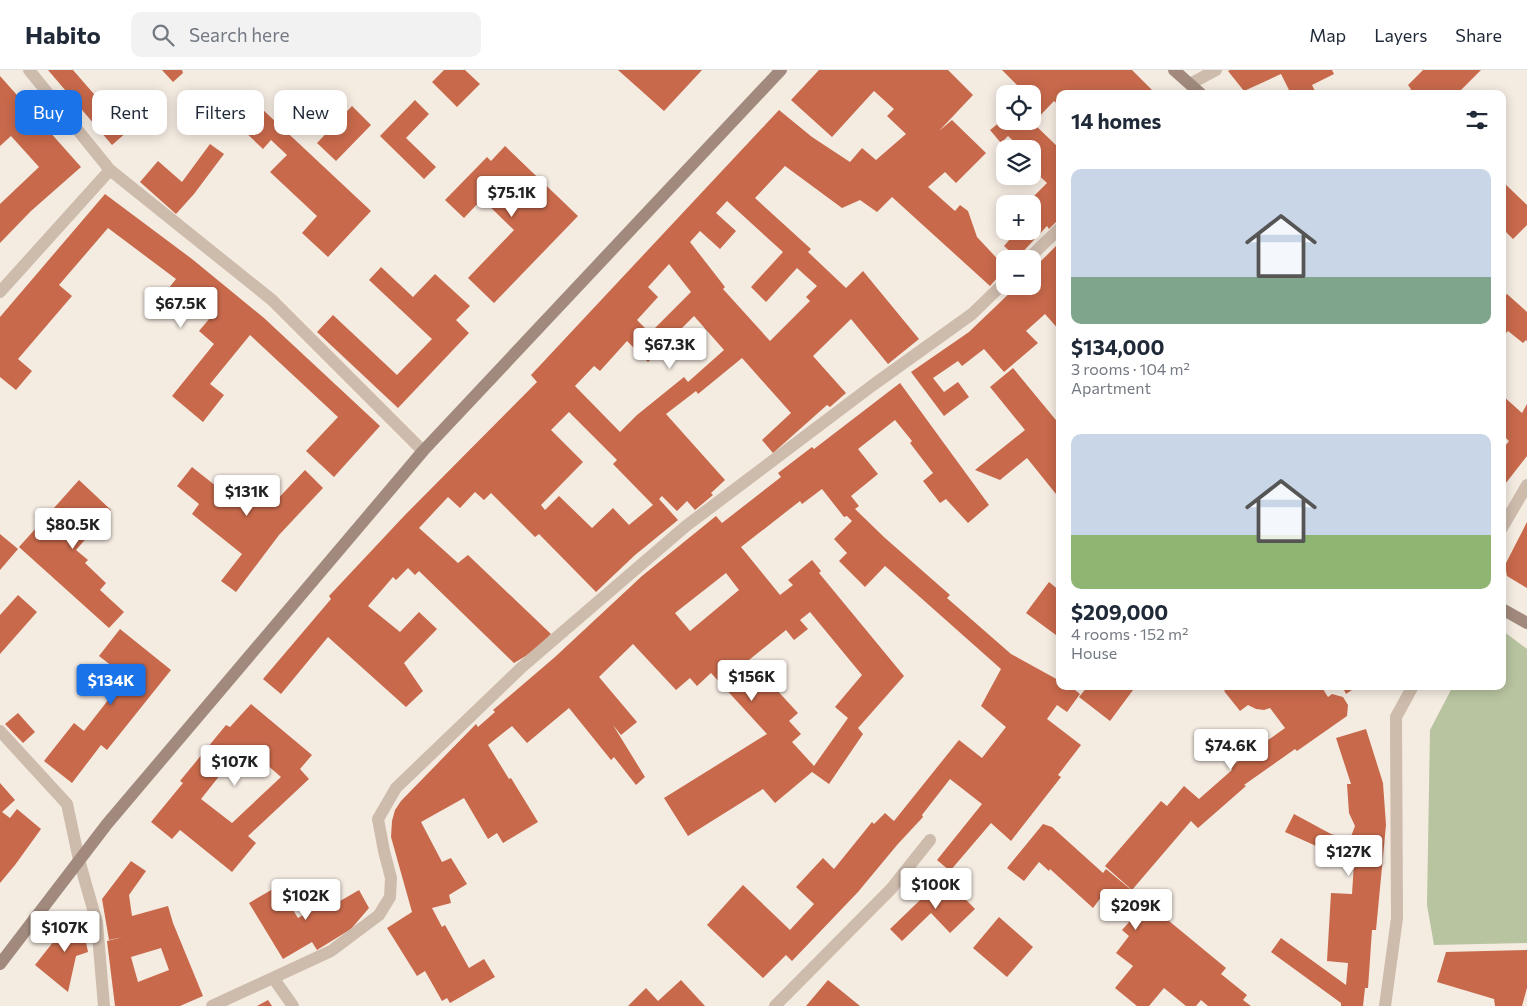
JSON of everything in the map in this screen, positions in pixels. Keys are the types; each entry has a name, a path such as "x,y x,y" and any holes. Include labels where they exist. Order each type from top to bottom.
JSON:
{"main road":[{"path":"1174,70 1197,90"},
{"path":"0,964 107,824 423,451 776,72"},
{"path":"1506,611 1527,624"}],"street":[{"path":"29,70 110,170 272,300 423,451"},
{"path":"1190,84 1216,70"},
{"path":"0,292 110,170"},
{"path":"1037,250 1056,232"},
{"path":"212,1006 274,979 331,951 379,915 390,897 391,878 378,819 396,788 522,667 686,526 872,385 972,314 996,291"},
{"path":"1506,521 1527,485"},
{"path":"1385,1006 1397,918 1396,717 1411,690"},
{"path":"0,731 67,804 79,860 97,923 104,1006"},
{"path":"775,1006 891,890 930,840"},
{"path":"274,979 293,1006"}],"green space":[{"path":"1506,633 1527,649 1527,943 1434,945 1427,905 1430,730 1451,690 1506,690"}],"building":[{"path":"48,70 73,70 92,92 92,122 82,110 82,90 65,90"},
{"path":"162,70 182,70 183,73 173,82"},
{"path":"444,70 465,70 480,84 457,107 432,82"},
{"path":"618,70 702,70 664,111"},
{"path":"819,70 948,70 973,95 939,131 952,120 986,153 956,183 945,172 928,187 955,211 960,205 968,211 977,237 996,257 996,279 990,286 892,197 877,212 860,200 842,208 785,166 755,198 811,249 808,252 846,288 863,271 919,339 888,364 851,319 813,356 846,393 830,407 827,405 773,453 762,440 791,413 742,358 698,394 696,391 666,414 725,480 711,493 713,495 695,510 687,501 677,511 662,496 659,499 678,520 635,555 596,592 539,534 535,537 491,493 484,500 475,492 460,508 448,497 419,528 458,563 468,555 551,634 534,651 514,663 419,571 415,575 408,568 396,580 393,577 368,606 400,632 419,612 437,629 404,663 423,691 406,707 328,637 281,694 263,679 331,599 329,596 405,515 537,382 531,375 779,110 812,137 850,162 862,148 876,160 906,134 887,116 894,109 874,91 832,137 791,100","holes":["727,201 783,252 751,287 766,302 797,268 817,286 806,297 810,301 770,341 723,289 725,287 690,242 700,231 720,249 736,231 716,213","669,264 691,292 650,333 637,320 658,297 648,287","694,316 724,350 688,382 684,377 637,415 620,432 575,386 594,366 600,371 627,341 648,362","569,412 617,460 613,464 653,505 629,525 613,508 592,528 559,496 545,510 541,505 583,462 551,430"]},
{"path":"1002,70 1132,70 1152,90 1056,90 1056,103 1054,101 1041,115 1041,85 1017,85"},
{"path":"1332,70 1334,74 1312,85 1314,90 1289,90 1281,74 1243,90 1228,71"},
{"path":"1423,70 1481,70 1461,90 1410,90 1408,85"},
{"path":"0,76 15,93 15,135 53,135 81,167 31,211 0,243 0,204 39,167 11,136 0,146"},
{"path":"415,100 429,114 406,138 436,167 424,179 380,136"},
{"path":"352,106 371,125 336,161 317,143 325,135 347,135 347,111"},
{"path":"264,111 274,120 274,135 290,135 371,211 328,257 302,233 317,216 270,172 287,155 271,140 263,149 248,135 264,135"},
{"path":"996,125 996,130 1040,130 1056,145 1056,222 1049,229 1047,226 1041,232 1041,195 1035,195 1047,183 1041,177 1041,140 1012,140 1008,136 1004,140 998,140 990,130"},
{"path":"103,135 124,135 112,145"},
{"path":"210,144 224,154 194,194 176,214 140,182 158,161 182,182"},
{"path":"505,146 578,216 494,303 468,278 514,230 482,199 464,218 445,200 487,157 491,161"},
{"path":"1506,185 1527,205 1527,225 1513,239 1506,232"},
{"path":"105,194 192,259 264,318 380,426 334,477 306,451 338,417 250,335 210,384 224,395 203,422 172,396 214,344 199,331 215,312 192,293 176,311 161,298 176,279 108,228 59,285 72,296 18,359 32,371 16,390 0,377 0,317"},
{"path":"1009,240 1034,240 1024,250 1008,250 1004,246"},
{"path":"1056,246 1056,326 1045,314 1026,331 1038,343 1004,372 984,349 962,366 958,361 933,378 944,392 958,382 969,397 944,416 911,372 969,332 1008,295 1041,295 1041,261"},
{"path":"381,267 413,297 435,274 470,306 456,320 469,333 398,408 317,332 333,315 397,375 432,339 369,280"},
{"path":"1506,295 1527,312 1527,341 1523,343 1508,331 1506,333"},
{"path":"1013,368 1056,420 1056,494 1027,458 1000,480 975,470 1025,430 990,387"},
{"path":"900,383 989,505 968,523 946,499 940,503 923,481 933,473 910,443 912,441 895,420 858,449 878,474 851,496 859,506 855,509 950,595 947,598 1011,654 1056,679 1056,690 1075,690 1080,694 1067,712 1057,705 1047,719 1081,745 1058,775 1061,777 1011,841 991,823 950,871 937,860 982,804 950,779 922,815 923,817 858,892 792,961 786,955 763,978 707,925 743,885 790,930 814,904 796,887 823,858 834,869 872,822 874,824 885,813 894,821 959,740 982,758 1006,727 981,706 1001,669 885,566 865,587 839,561 847,553 834,539 852,521 847,516 844,517 822,489 802,504 800,501 741,547 780,595 793,585 788,580 812,560 821,571 819,573 904,676 858,728 863,734 829,784 812,772 775,803 763,789 688,836 664,798 767,734 711,673 697,686 690,678 676,690 633,644 599,677 637,722 621,735 613,725 645,777 636,785 614,757 611,760 569,708 527,743 512,726 488,745 538,822 503,843 497,833 488,839 464,798 421,822 442,862 451,858 467,884 449,895 451,903 432,908 442,927 445,925 469,968 484,959 495,977 450,1003 447,998 442,1001 425,971 417,976 387,928 412,912 391,837 395,810 401,801 476,724 478,727 495,712 493,710 555,657 642,576 716,516 722,523 781,477 778,473 812,447 814,449","holes":["726,573 739,590 690,631 675,613","810,612 862,675 835,707 848,718 814,766 792,742 801,734 789,721 798,713 749,660 786,630 794,640 808,629 800,620"]},
{"path":"1506,399 1522,413 1527,404 1527,456 1506,483 1506,445 1509,441 1506,438"},
{"path":"192,467 231,498 247,484 271,506 305,470 323,488 279,535 236,592 221,581 242,554 192,514 199,504 177,486"},
{"path":"79,480 111,510 76,550 88,560 85,563 106,583 100,590 124,612 109,628 19,547"},
{"path":"1527,522 1527,588 1507,576 1506,563"},
{"path":"0,534 18,549 0,570"},
{"path":"1049,582 1056,588 1056,635 1026,613"},
{"path":"18,595 37,612 0,654 0,615"},
{"path":"120,629 171,670 107,750 101,745 72,783 44,761 74,723 84,731 126,677 99,656"},
{"path":"1085,690 1133,690 1110,721 1079,697"},
{"path":"1324,690 1328,697 1332,694 1343,697 1348,705 1347,716 1297,751 1295,749 1244,785 1246,786 1198,828 1191,821 1132,890 1105,866 1161,801 1167,806 1184,786 1199,799 1232,770 1230,767 1285,728 1270,708 1264,710 1256,709 1248,705 1240,711 1224,691"},
{"path":"1344,690 1352,690 1346,694"},
{"path":"251,704 312,755 300,769 309,779 248,836 256,843 232,872 180,830 172,839 151,822 183,783 180,781 226,725 230,727","holes":["244,745 281,777 232,823 201,799"]},
{"path":"18,713 35,732 23,743 5,724"},
{"path":"1366,729 1383,783 1386,825 1376,930 1372,930 1368,988 1365,988 1363,1006 1341,1006 1341,1003 1271,952 1281,938 1346,985 1348,963 1327,961 1331,893 1352,894 1354,863 1285,832 1294,814 1331,834 1350,839 1355,826 1349,813 1347,784 1351,784 1336,738"},
{"path":"0,783 15,800 2,812 10,818 17,809 41,829 0,883"},
{"path":"1043,824 1052,827 1103,873 1106,869 1226,968 1221,974 1247,995 1243,1000 1251,1006 1208,1006 1201,1000 1196,1006 1186,1006 1164,988 1149,1006 1137,1006 1115,988 1133,966 1116,953 1129,936 1122,930 1131,920 1102,896 1093,908 1050,869 1049,871 1039,862 1024,881 1007,868"},
{"path":"131,861 146,871 129,895 132,916 168,906 173,923 203,996 180,1006 115,1006 107,941 123,937 109,940 102,899","holes":["161,948 169,970 138,982 131,957"]},
{"path":"944,877 975,909 950,933 931,913 902,941 890,929"},
{"path":"278,886 298,918 332,898 335,904 359,890 369,908 351,929 317,950 312,942 283,959 249,903"},
{"path":"77,912 80,912 88,952 76,956 68,992 35,965"},
{"path":"999,917 1033,947 1007,977 973,948"},
{"path":"1527,950 1527,988 1522,1006 1495,1006 1494,999 1437,982 1446,952"},
{"path":"681,980 705,1006 628,1006 646,988 658,1001"},
{"path":"828,980 860,1006 806,1006"},
{"path":"268,1000 272,1006 257,1006"}]}
